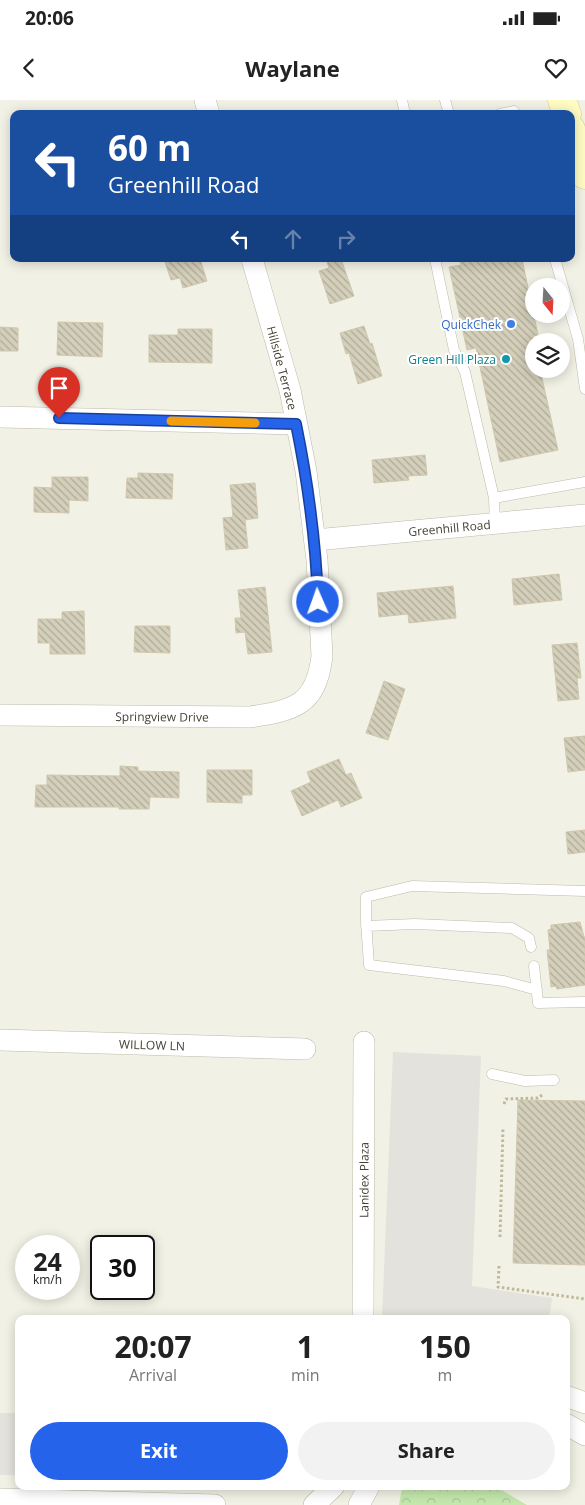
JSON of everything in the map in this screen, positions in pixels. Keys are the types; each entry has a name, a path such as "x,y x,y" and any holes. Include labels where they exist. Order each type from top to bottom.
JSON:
{"main road":[{"path":"575,142 585,175"}],"street":[{"name":"Hillside Terrace","path":"253,262 290,390 306,471 315,540 322,656 321,669 315,686"},
{"path":"0,417 296,424"},
{"name":"Greenhill Road","path":"315,540 585,515"},
{"name":"Springview Drive","path":"0,715 250,717 288,710 303,702 315,686"},
{"name":"WILLOW LN","path":"0,1040 305,1049"},
{"name":"Lanidex Plaza","path":"363,1315 364,1042"},
{"path":"570,1397 585,1403"},
{"path":"570,1426 585,1435"},
{"path":"314,1505 330,1490"},
{"path":"359,1505 367,1490"},
{"path":"0,1499 216,1505"}],"lane":[{"path":"436,262 454,350 465,372 494,498 495,523"},
{"path":"557,262 578,339 585,389"},
{"path":"494,498 585,482"},
{"path":"537,990 504,981 369,965 366,897 412,886 585,892"},
{"path":"366,926 415,924 512,928 529,938 531,947"},
{"path":"534,966 538,1003 585,1002"},
{"path":"492,1074 525,1081 554,1080"}],"path":[{"path":"500,1237 504,1127"},
{"path":"499,1266 498,1287 585,1300"}],"green space":[{"path":"402,1490 502,1490 527,1505 399,1505"}],"shaded area":[{"path":"393,1052 481,1056 472,1286 552,1298 550,1315 382,1315"},
{"path":"0,1413 15,1413 15,1475 0,1475"}],"building":[{"path":"165,262 201,262 207,281 183,288 180,278 171,280"},
{"path":"327,262 342,262 354,296 330,304 319,271 329,268"},
{"name":"Green Hill Plaza","path":"460,262 523,262 526,278 525,323 535,323 538,333 525,333 525,378 542,378 558,450 500,462 476,348 467,350 449,267 461,265"},
{"path":"58,322 103,323 102,357 57,355"},
{"path":"364,326 370,344 372,343 382,376 358,384 349,353 346,354 340,333"},
{"path":"0,327 18,328 18,351 0,351"},
{"path":"178,329 212,329 212,363 149,362 149,335 178,335"},
{"path":"425,455 427,475 408,476 409,480 374,483 372,460"},
{"path":"138,473 173,474 172,499 126,498 127,478 138,478"},
{"path":"52,477 88,477 88,501 69,500 69,513 34,512 34,487 52,488"},
{"path":"255,483 258,518 245,520 248,548 226,550 223,518 233,517 230,485"},
{"path":"559,574 562,600 514,605 512,579"},
{"path":"453,586 456,618 409,623 408,614 379,617 377,593"},
{"path":"265,587 272,652 248,654 245,632 236,633 235,618 241,618 238,590"},
{"path":"84,611 85,654 50,654 50,643 38,643 38,619 62,619 62,612"},
{"path":"135,626 170,626 170,653 134,652"},
{"path":"577,643 581,678 577,678 579,699 558,701 552,645"},
{"path":"384,681 405,689 388,740 366,733"},
{"path":"585,736 585,770 568,772 564,738"},
{"path":"339,759 346,775 351,773 362,798 341,807 338,800 302,816 291,791 311,782 307,772"},
{"path":"120,766 138,767 138,771 179,772 179,798 150,797 149,809 35,807 36,785 47,785 47,775 120,776"},
{"path":"207,770 252,770 252,795 242,795 242,803 207,802"},
{"path":"585,830 585,852 568,854 566,832"},
{"path":"580,922 585,937 585,985 557,989 556,986 551,987 547,950 550,950 548,930 551,929 551,925"},
{"path":"518,1100 585,1101 585,1265 513,1263"}],"slow traffic":[{"path":"171,421 255,423"}],"place":[{"name":"QuickChek","path":"511,324"},
{"name":"Green Hill Plaza","path":"506,359"}],"route":[{"path":"59,418 296,424 306,471 315,540 318,602"}]}
